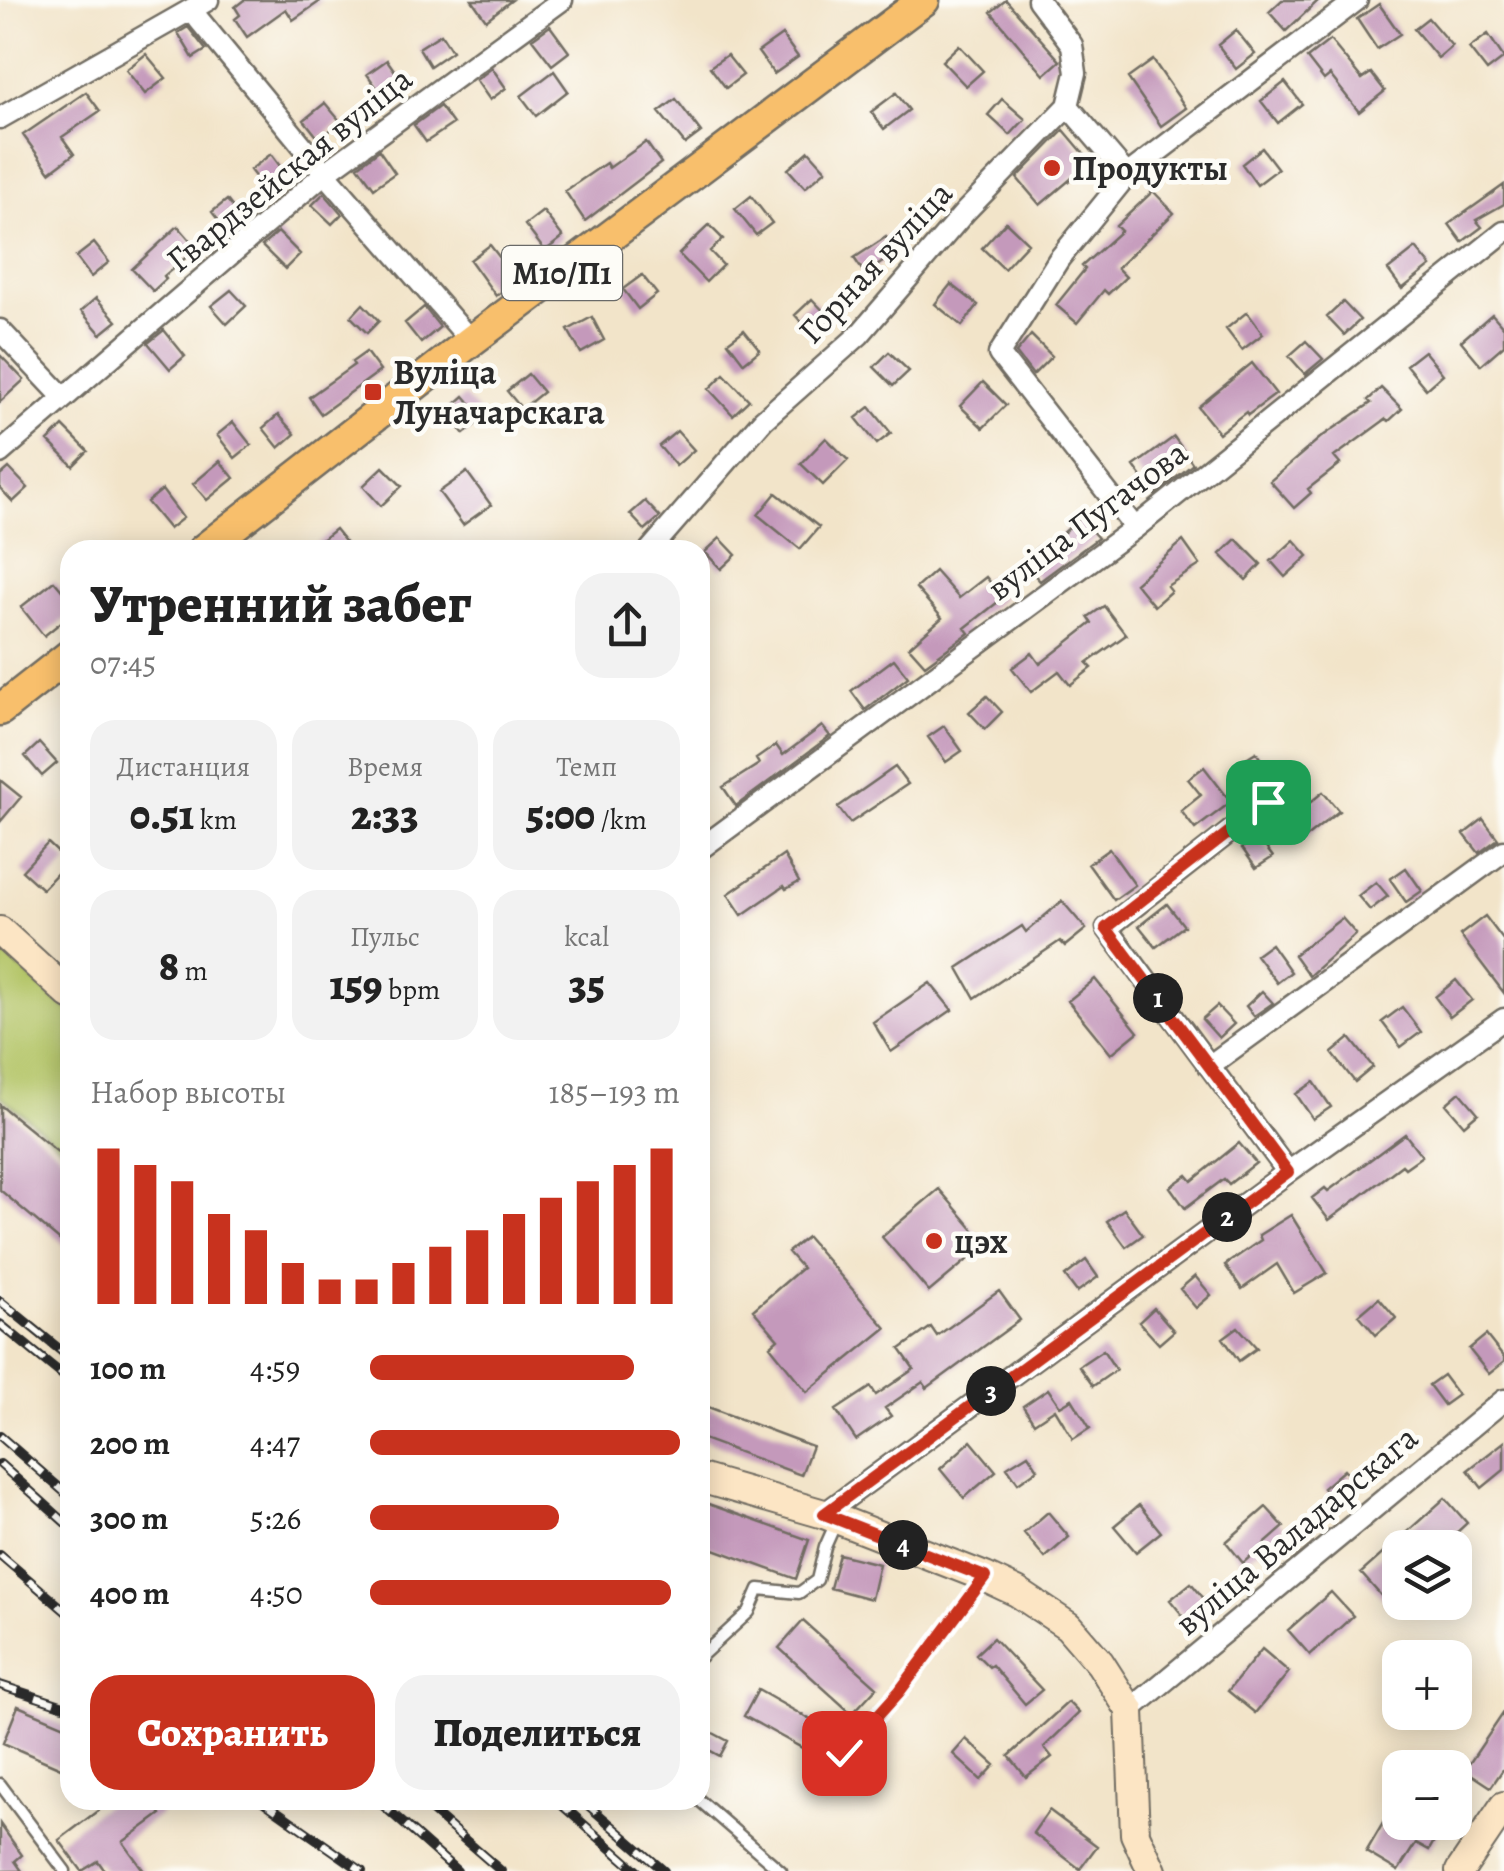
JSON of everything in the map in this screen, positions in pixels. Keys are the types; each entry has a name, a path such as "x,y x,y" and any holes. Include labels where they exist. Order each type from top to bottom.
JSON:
{"main road":[{"name":"М10/П1","path":"216,540 471,341 924,0"},
{"path":"0,710 60,663"}],"street":[{"name":"Гвардзейская вуліца","path":"0,453 326,173 562,0"},
{"path":"1038,0 1072,45 1076,74 1068,106 1128,176"},
{"path":"1135,528 999,354 1059,258 1128,176 1356,0"},
{"path":"0,118 199,5 326,173 471,341"},
{"name":"Горная вуліца","path":"659,540 763,420 860,335 965,212 1068,106"},
{"name":"вуліца Пугачова","path":"710,842 1135,528 1504,232"},
{"path":"0,330 64,398"},
{"path":"1268,802 1106,928 1288,1172"},
{"path":"1208,1066 1504,851"},
{"path":"0,931 60,986"},
{"path":"831,1517 1288,1172 1504,1019"},
{"name":"вуліца Валадарскага","path":"1130,1710 1504,1400"},
{"path":"710,1481 831,1517 985,1577 1017,1592 1068,1626 1100,1663 1130,1710 1136,1834 1152,1871"},
{"path":"1460,1871 1504,1806"}],"lane":[{"path":"710,1648 749,1612 759,1589 800,1593 817,1580 831,1517"},
{"path":"823,1750 844,1753 899,1692 985,1577"},
{"path":"0,1784 65,1871"},
{"path":"710,1810 781,1871"}],"green space":[{"path":"0,949 60,1002 60,1146 0,1096"}],"building":[{"path":"244,0 322,0 293,20 286,9 247,37 235,19 240,15 235,7"},
{"path":"472,0 512,0 486,20"},
{"path":"1006,0 1060,61 1044,75 991,12"},
{"path":"1282,0 1319,0 1286,31 1269,12"},
{"path":"1379,4 1400,34 1377,49 1357,19"},
{"path":"1428,18 1452,46 1438,58 1414,29"},
{"path":"550,26 569,52 552,65 532,39"},
{"path":"188,27 206,50 193,58 178,33"},
{"path":"1236,30 1255,54 1236,69 1218,45"},
{"path":"441,34 452,51 430,66 419,48"},
{"path":"1488,34 1504,58 1487,71 1469,48"},
{"path":"782,35 798,57 774,74 758,52"},
{"path":"1330,40 1362,79 1371,73 1385,91 1359,112 1330,75 1324,80 1307,58"},
{"path":"959,45 983,71 966,86 942,61"},
{"path":"146,54 166,78 145,94 126,70"},
{"path":"727,55 743,75 726,88 710,67"},
{"path":"387,60 404,84 384,98 367,74"},
{"path":"1153,60 1186,108 1161,126 1128,78"},
{"path":"492,68 506,88 490,100 476,80"},
{"path":"554,71 568,91 536,116 521,96"},
{"path":"1285,82 1302,104 1278,123 1261,101"},
{"path":"86,92 100,111 62,137 74,154 50,172 23,135"},
{"path":"896,93 909,110 884,129 871,112"},
{"path":"676,99 701,132 685,144 659,112"},
{"path":"1002,99 1025,119 1010,135 988,115"},
{"path":"325,103 341,122 319,139 304,120"},
{"path":"440,106 453,124 426,142 414,125"},
{"name":"Продукты","path":"1064,130 1091,162 1040,205 1017,178"},
{"path":"646,142 661,163 585,221 565,191 606,163 609,168"},
{"path":"1262,148 1278,169 1257,185 1242,164"},
{"path":"379,150 395,173 374,188 358,166"},
{"path":"809,151 826,170 805,188 788,169"},
{"path":"271,154 288,177 267,192 250,170"},
{"path":"1504,185 1504,204 1476,220 1482,227 1462,242 1449,224"},
{"path":"1153,191 1174,213 1117,268 1126,277 1108,294 1104,290 1077,323 1056,305 1085,269 1082,266 1121,231 1116,226"},
{"path":"324,193 342,214 332,224 312,205"},
{"path":"751,196 772,223 756,235 735,209"},
{"path":"227,200 241,218 226,230 212,212"},
{"path":"543,211 563,237 545,251 525,225"},
{"path":"1006,222 1028,243 1004,269 982,248"},
{"path":"709,225 723,239 710,251 723,265 706,282 679,254"},
{"path":"178,226 197,248 164,276 166,279 153,291 132,269"},
{"path":"278,232 300,254 285,269 262,246"},
{"path":"886,237 896,253 865,274 854,258"},
{"path":"94,243 109,262 91,277 76,257"},
{"path":"490,245 517,280 496,296 470,260"},
{"path":"1416,248 1431,266 1402,289 1388,270"},
{"path":"642,275 657,294 638,309 623,289"},
{"path":"951,284 978,305 962,326 935,304"},
{"path":"231,290 246,306 227,324 211,306"},
{"path":"96,298 117,321 101,334 81,311"},
{"path":"812,299 830,318 813,335 795,315"},
{"path":"1343,302 1360,320 1344,335 1327,317"},
{"path":"363,304 379,321 367,333 351,317"},
{"path":"424,307 440,327 421,343 405,323"},
{"path":"1247,312 1263,334 1242,350 1226,329"},
{"path":"1492,314 1504,328 1504,345 1481,365 1461,341"},
{"path":"592,317 604,340 581,353 568,330"},
{"path":"164,330 185,356 170,369 148,343"},
{"path":"744,330 760,350 744,363 728,342"},
{"path":"1031,335 1052,356 1033,375 1016,353"},
{"path":"1306,341 1323,359 1305,374 1289,356"},
{"path":"1424,351 1443,374 1426,389 1406,365"},
{"path":"366,352 380,371 321,414 309,397"},
{"path":"889,352 909,371 893,386 874,367"},
{"path":"0,355 24,380 0,402"},
{"path":"1252,363 1276,394 1219,433 1198,407"},
{"path":"528,374 543,392 522,409 507,391"},
{"path":"724,374 749,400 733,415 709,389"},
{"path":"983,382 1006,405 983,428 960,406"},
{"path":"1381,388 1402,409 1334,457 1340,464 1308,489 1311,493 1294,508 1270,481 1320,438 1371,403 1368,400"},
{"path":"464,396 483,418 464,434 446,412"},
{"path":"870,407 891,433 877,444 856,418"},
{"path":"278,415 295,434 279,448 263,428"},
{"path":"233,422 251,445 235,458 217,435"},
{"path":"63,426 88,451 73,466 48,441"},
{"path":"677,431 694,450 676,466 659,446"},
{"path":"1174,437 1193,464 1155,495 1134,466"},
{"path":"826,438 848,460 823,485 801,464"},
{"path":"220,461 234,478 207,500 193,484"},
{"path":"383,467 402,486 381,506 363,486"},
{"path":"9,468 28,488 13,502 0,488 0,476"},
{"path":"467,472 491,505 463,525 439,492"},
{"path":"162,490 183,518 169,529 147,502"},
{"path":"776,493 819,527 800,549 758,515"},
{"path":"645,501 660,517 645,530 630,514"},
{"path":"1080,518 1098,538 1040,581 1021,560 1039,546 1043,551"},
{"path":"335,529 344,540 321,540"},
{"path":"720,538 736,555 721,569 710,557 710,547"},
{"path":"1236,539 1261,564 1246,580 1220,554"},
{"path":"1294,540 1308,556 1285,577 1271,561"},
{"path":"1183,541 1200,565 1167,586 1171,591 1154,606 1135,583"},
{"path":"935,571 959,598 986,577 1003,598 965,628 969,633 925,665 909,647 942,618 916,588"},
{"path":"54,581 60,588 60,623 44,636 21,607"},
{"path":"1104,606 1126,635 1087,663 1092,668 1070,685 1059,671 1031,692 1012,668 1032,653 1040,664 1092,623 1088,617"},
{"path":"894,659 908,677 865,710 851,691"},
{"path":"987,696 1002,712 985,729 969,712"},
{"path":"822,726 830,736 736,806 723,787 759,764 756,759 776,745 783,755"},
{"path":"944,726 962,751 946,762 928,737"},
{"path":"39,743 57,763 42,776 25,756"},
{"path":"1256,752 1274,780 1258,790 1240,762"},
{"path":"895,767 908,784 850,823 838,807"},
{"path":"1204,767 1231,802 1195,829 1181,811 1201,795 1188,779"},
{"path":"0,780 21,797 0,822"},
{"path":"1323,792 1339,811 1305,838 1290,819"},
{"path":"1483,819 1498,839 1479,853 1464,834"},
{"path":"1258,837 1273,857 1256,868 1242,848"},
{"path":"48,843 60,854 60,870 42,889 22,871"},
{"path":"1109,849 1135,885 1114,900 1088,864"},
{"path":"784,855 799,882 786,889 784,886 742,915 728,894"},
{"path":"1406,868 1422,891 1406,902 1390,879"},
{"path":"1376,882 1388,896 1370,910 1358,896"},
{"path":"1062,901 1086,929 1065,946 1060,941 975,998 958,968 1022,926 1026,932"},
{"path":"1167,904 1184,926 1156,947 1139,926"},
{"path":"1485,916 1504,941 1504,993 1460,935"},
{"path":"1342,918 1356,934 1309,976 1294,955"},
{"path":"1271,944 1291,972 1277,983 1256,955"},
{"path":"1095,979 1138,1032 1111,1054 1068,1001"},
{"path":"1456,980 1472,1000 1450,1017 1435,997"},
{"path":"930,983 952,1010 891,1052 873,1022"},
{"path":"1262,991 1273,1003 1254,1016 1246,1006"},
{"path":"1217,1006 1234,1024 1219,1038 1202,1019"},
{"path":"1402,1007 1421,1032 1401,1047 1382,1022"},
{"path":"1350,1038 1373,1067 1355,1082 1332,1053"},
{"path":"1314,1082 1331,1107 1313,1119 1296,1094"},
{"path":"1460,1092 1478,1113 1464,1125 1446,1104"},
{"path":"0,1105 60,1154 60,1241 0,1190"},
{"path":"1405,1134 1422,1156 1405,1168 1402,1165 1329,1220 1312,1198 1325,1188 1328,1191"},
{"path":"1239,1143 1256,1163 1229,1184 1224,1179 1185,1208 1170,1187 1187,1175 1192,1181"},
{"name":"цэх","path":"939,1189 986,1244 929,1292 882,1237"},
{"path":"1124,1209 1143,1235 1126,1247 1107,1221"},
{"path":"1291,1215 1327,1273 1294,1293 1277,1264 1242,1289 1225,1265 1261,1240 1259,1235"},
{"path":"807,1237 886,1328 807,1392 770,1346 778,1339 753,1310 802,1268 788,1252"},
{"path":"1086,1260 1098,1277 1077,1292 1065,1276"},
{"path":"1195,1276 1211,1295 1196,1308 1180,1289"},
{"path":"999,1291 1020,1320 927,1388 923,1382 885,1408 891,1416 856,1440 836,1410 871,1387 876,1395 914,1369 900,1349 931,1327 937,1336"},
{"path":"1379,1298 1396,1318 1376,1335 1359,1315"},
{"path":"1154,1308 1174,1331 1159,1344 1139,1322"},
{"path":"1238,1327 1257,1348 1239,1361 1223,1338"},
{"path":"1486,1335 1504,1358 1489,1374 1469,1349"},
{"path":"1103,1350 1116,1370 1093,1386 1079,1366"},
{"path":"1443,1375 1458,1395 1444,1405 1429,1385"},
{"path":"1048,1389 1060,1406 1072,1399 1090,1428 1073,1439 1055,1409 1034,1423 1023,1406"},
{"path":"710,1408 812,1446 801,1475 710,1442"},
{"path":"971,1441 996,1471 964,1498 940,1469"},
{"path":"1504,1442 1504,1470 1482,1488 1468,1470"},
{"path":"1028,1454 1038,1469 1018,1483 1007,1467"},
{"path":"1344,1470 1355,1482 1334,1500 1323,1488"},
{"path":"1445,1498 1467,1523 1459,1530 1409,1530"},
{"path":"710,1505 809,1540 796,1579 710,1548"},
{"path":"1139,1505 1161,1532 1136,1552 1114,1526"},
{"path":"1266,1507 1284,1527 1243,1563 1226,1542"},
{"path":"1048,1512 1069,1537 1045,1558 1024,1533"},
{"path":"839,1554 879,1564 871,1599 830,1588"},
{"path":"1382,1554 1382,1597 1361,1573"},
{"path":"1191,1583 1210,1606 1189,1623 1170,1600"},
{"path":"1331,1592 1353,1616 1310,1655 1288,1630"},
{"path":"803,1621 877,1687 852,1714 779,1648"},
{"path":"993,1638 1042,1690 1025,1704 992,1665 989,1667 976,1654"},
{"path":"1262,1649 1289,1672 1255,1713 1228,1691"},
{"path":"758,1690 818,1724 804,1749 744,1716"},
{"path":"1068,1702 1079,1713 1044,1747 1052,1757 1026,1777 1009,1756"},
{"path":"18,1706 60,1724 60,1768 3,1743"},
{"path":"1504,1712 1504,1768 1491,1787 1472,1775 1472,1760"},
{"path":"710,1731 728,1741 720,1756 710,1750"},
{"path":"966,1739 995,1765 981,1780 953,1754"},
{"path":"99,1810 158,1810 161,1814 123,1842 144,1871 105,1871 98,1861 82,1871 59,1840"},
{"path":"1049,1810 1097,1846 1080,1869 1033,1833"},
{"path":"0,1824 22,1855 15,1861 22,1871 0,1871"},
{"path":"1382,1825 1382,1840 1435,1840 1429,1850 1416,1843 1398,1871 1366,1852"}],"railway":[{"path":"0,1301 60,1350"},
{"path":"0,1324 60,1373"},
{"path":"0,1436 60,1488"},
{"path":"0,1464 60,1518"},
{"path":"0,1555 60,1606"},
{"path":"0,1685 60,1705"},
{"path":"275,1810 362,1871"},
{"path":"388,1810 457,1871"},
{"path":"431,1810 501,1871"},
{"path":"567,1810 637,1871"},
{"path":"594,1810 664,1871"}],"place":[{"name":"Продукты","path":"1052,168"},
{"name":"Вуліца Луначарскага","path":"373,392"},
{"name":"цэх","path":"934,1241"}],"route":[{"path":"844,1753 899,1692 985,1577 824,1514 1288,1172 1106,928 1268,802"}]}
